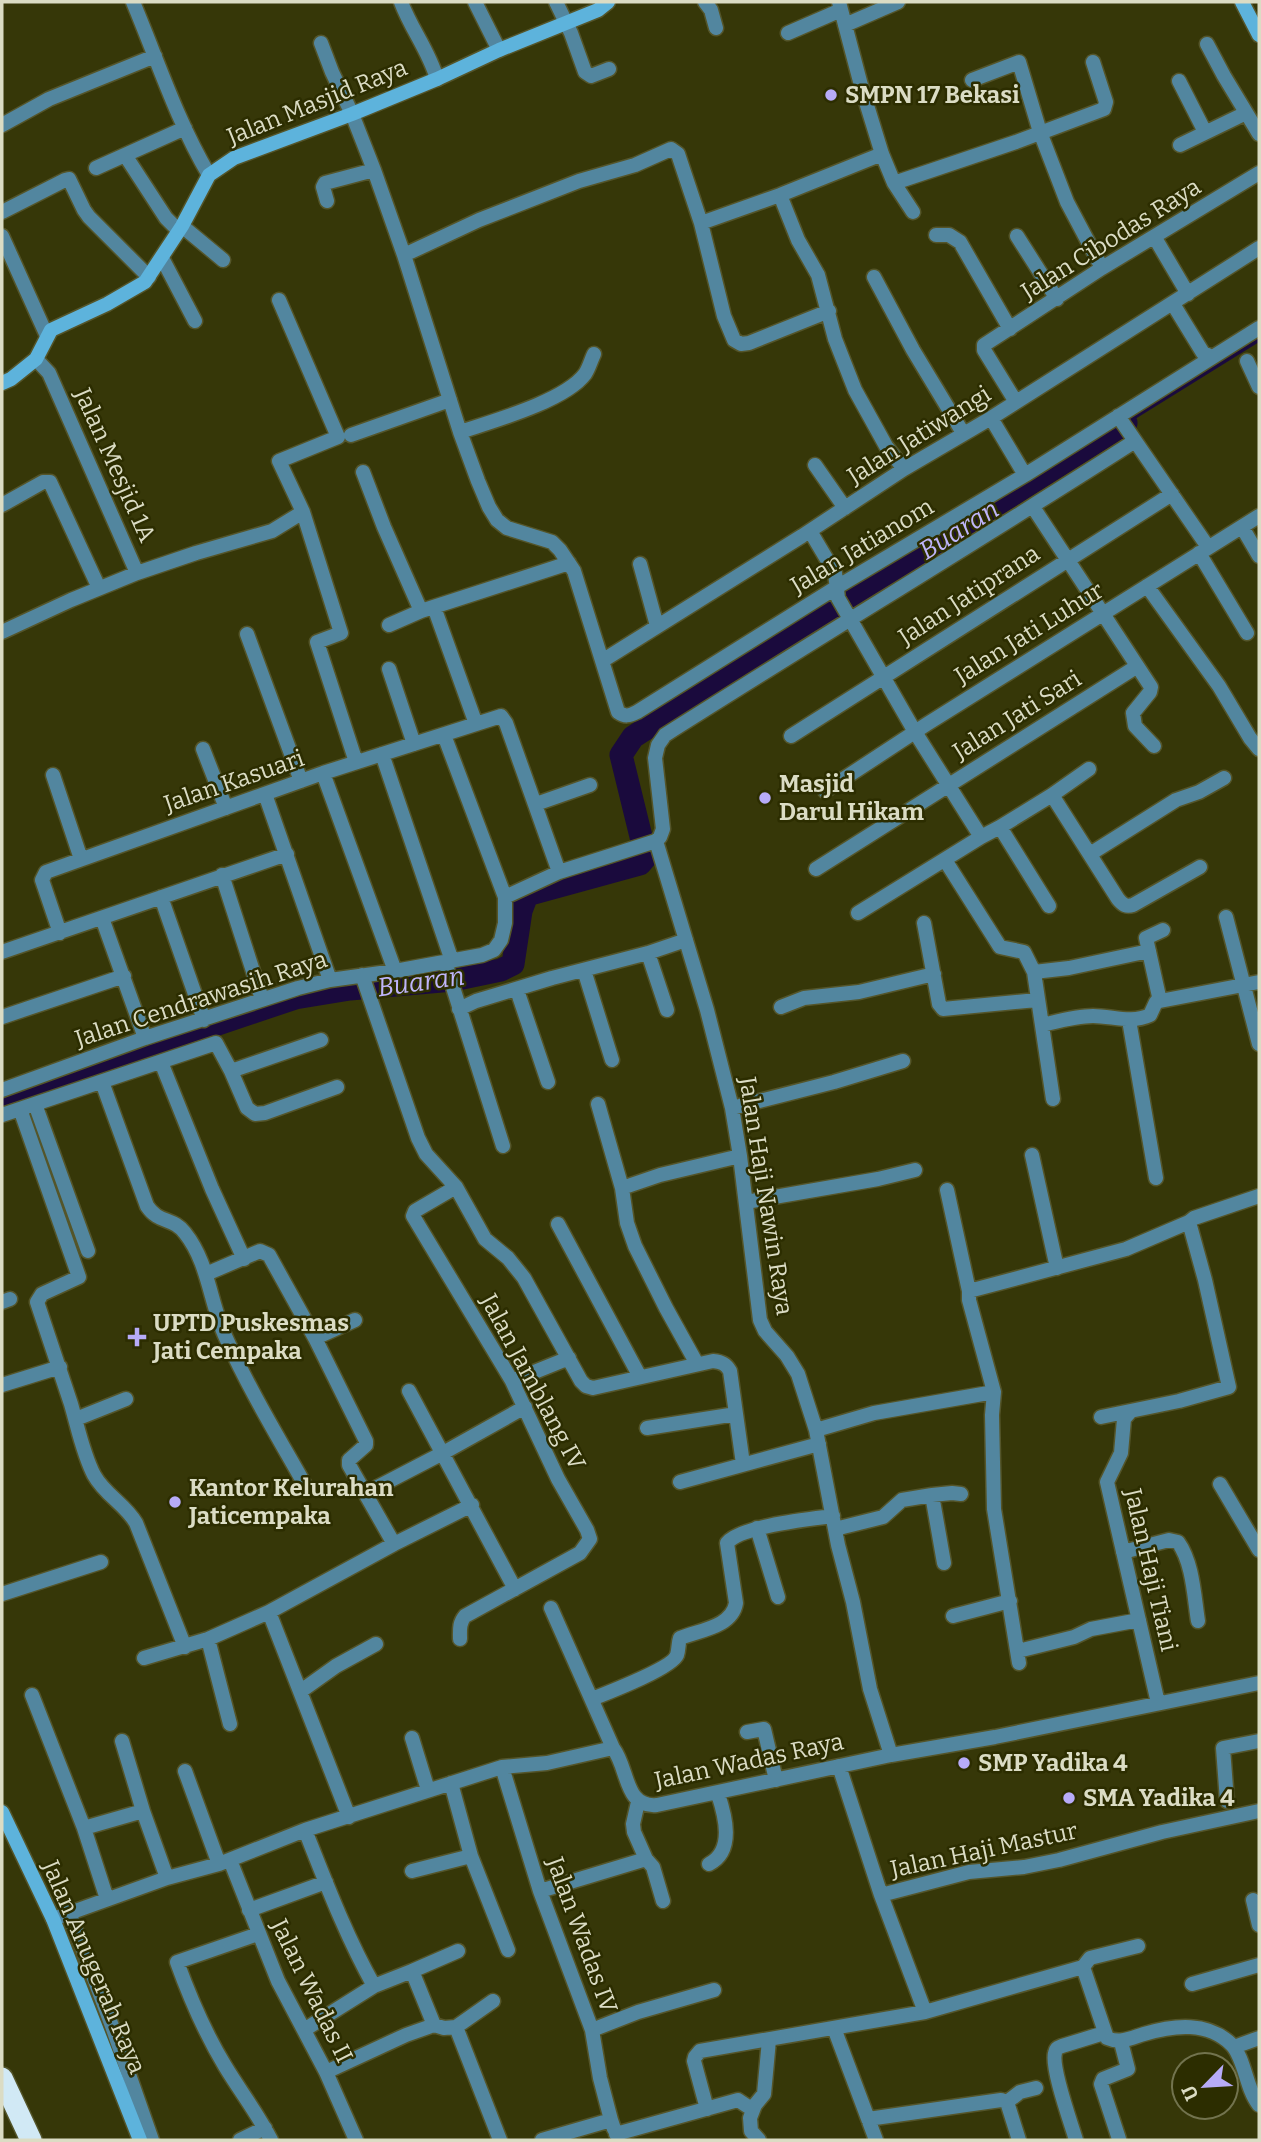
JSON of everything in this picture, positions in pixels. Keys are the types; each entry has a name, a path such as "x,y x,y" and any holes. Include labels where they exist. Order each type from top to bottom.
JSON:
{"highway":[{"path":"2,2078 31,2140"}],"street":[{"path":"133,2 185,128 209,175"},
{"path":"401,2 437,79"},
{"path":"475,2 499,50"},
{"path":"556,2 587,75 609,69"},
{"name":"Jalan Masjid Raya","path":"47,336 51,330 136,289 149,277 209,175 234,158 437,79 499,50 598,10 608,2"},
{"path":"716,28 708,6 724,2"},
{"path":"788,33 841,12 898,2"},
{"path":"1242,2 1259,35"},
{"path":"841,12 882,154 894,183 913,212"},
{"path":"321,43 374,170 404,254 460,432 489,507 507,528 552,542 569,563 602,661"},
{"path":"1207,44 1223,76 1259,134"},
{"path":"2,125 49,99 155,56"},
{"path":"972,80 1019,62 1040,132 1067,202 1102,268"},
{"path":"894,183 1105,107 1106,102 1093,62"},
{"path":"1179,81 1205,132"},
{"path":"1180,145 1246,113"},
{"path":"96,168 185,128"},
{"path":"404,254 478,220 579,181 635,165 671,149 678,154 701,223 724,316 734,340 741,344 750,343 829,311"},
{"path":"701,223 882,154"},
{"path":"125,155 166,218 223,260"},
{"path":"327,201 323,187 326,184 374,170"},
{"name":"Jalan Cibodas Raya","path":"1016,402 984,351 984,345 1102,268 1259,173"},
{"path":"2,212 69,179 89,217 149,277"},
{"path":"780,195 798,240 818,275 835,339 855,390 886,446 904,469"},
{"path":"936,235 949,235 960,242 1010,329"},
{"path":"2,236 47,336 36,359 2,383"},
{"path":"1017,236 1057,299"},
{"path":"1155,238 1188,294"},
{"name":"Jalan Jatiwangi","path":"602,661 1259,248"},
{"path":"162,258 195,321"},
{"path":"874,277 963,433"},
{"path":"279,300 338,437 279,461 303,512 341,633 317,642 356,762"},
{"path":"1173,304 1203,353 1212,357"},
{"name":"Jalan Jatianom","path":"602,661 618,712 623,716 630,716 843,604 1025,475 1120,420 1259,328"},
{"path":"460,432 543,401 571,387 585,373 594,354"},
{"name":"Jalan Mesjid 1A","path":"2,632 137,573 49,373 36,359"},
{"path":"1248,361 1259,387"},
{"path":"351,435 450,400"},
{"path":"990,418 1025,475"},
{"path":"1120,420 1172,494 1247,633"},
{"path":"444,735 505,898 559,872 646,845 660,838 663,829 655,758 664,735 843,604 1033,507 1133,438"},
{"path":"815,464 845,508"},
{"path":"363,472 384,527 428,609 476,724"},
{"path":"2,505 43,482 50,482 99,588"},
{"name":"Jalan Jatiprana","path":"791,736 1172,494"},
{"path":"1033,507 1151,688 1133,713 1135,726 1154,746"},
{"path":"137,573 272,531 303,512"},
{"name":"Jalan Jati Luhur","path":"825,791 1259,516"},
{"path":"1242,527 1259,556"},
{"path":"810,531 835,573 843,604 883,677 981,837"},
{"path":"389,625 428,609 569,563"},
{"path":"640,564 657,626"},
{"path":"1147,586 1219,686 1259,749"},
{"path":"247,634 301,781"},
{"name":"Jalan Jati Sari","path":"816,869 1136,667"},
{"path":"389,668 414,744"},
{"name":"Jalan Kasuari","path":"60,933 42,880 46,872 323,773 501,716 536,804"},
{"path":"203,749 226,808"},
{"path":"382,754 503,1146"},
{"path":"858,913 1052,795 1088,769"},
{"path":"323,773 395,971"},
{"path":"53,775 80,859"},
{"path":"1090,853 1176,800 1199,792 1224,778"},
{"path":"559,872 536,804 590,785"},
{"path":"265,794 330,980"},
{"path":"1052,795 1123,904 1133,905 1200,867"},
{"path":"1000,827 1049,906"},
{"name":"Jalan Haji Nawin Raya","path":"646,845 686,940 732,1108 760,1320 765,1331 787,1356 798,1374 817,1437 870,1689 891,1755"},
{"path":"2,952 287,854"},
{"path":"945,860 1000,947 1024,952 1034,972 1053,1099"},
{"path":"222,876 262,999"},
{"path":"161,897 204,1020"},
{"name":"Jalan Cendrawasih Raya","path":"2,1090 262,999 330,980 365,983 395,971 482,955 494,950 501,940 505,923 505,898"},
{"path":"1226,917 1252,983 1259,1044"},
{"path":"102,918 145,1038"},
{"path":"924,923 939,1004 943,1009 1037,1000"},
{"path":"1160,1001 1146,938 1163,930"},
{"path":"459,1009 552,978 648,953 686,940"},
{"path":"1034,972 1069,968 1149,951"},
{"path":"648,953 667,1010"},
{"path":"584,970 612,1060"},
{"path":"781,1007 804,998 859,992 934,974"},
{"path":"2,1017 124,976"},
{"path":"365,983 418,1138 426,1154 456,1187 485,1239 508,1258 524,1278 581,1381 593,1388 713,1361 726,1365 732,1380 743,1464"},
{"path":"1042,1025 1088,1016 1139,1019 1150,1015 1156,1002 1252,983"},
{"path":"517,990 548,1082"},
{"path":"1129,1020 1156,1178"},
{"path":"231,1071 321,1040"},
{"path":"2,1115 216,1043 247,1108 255,1114 265,1113 337,1087"},
{"path":"732,1108 903,1061"},
{"path":"161,1062 186,1129 244,1259"},
{"path":"102,1082 146,1206 156,1217 174,1223 186,1234 206,1274 224,1335 305,1485"},
{"path":"35,1104 88,1251"},
{"path":"598,1104 622,1191 626,1223 635,1246 696,1364"},
{"path":"20,1110 79,1277 42,1294 37,1302 47,1335 60,1367 95,1478 107,1494 129,1511 136,1523 185,1647"},
{"path":"1032,1155 1057,1268"},
{"path":"622,1191 660,1175 740,1156"},
{"path":"746,1202 915,1170"},
{"name":"Jalan Jamblang IV","path":"456,1187 415,1211 413,1216 512,1381 558,1479 590,1539 580,1553 465,1616 460,1628 460,1639"},
{"path":"947,1189 970,1300 994,1392 994,1509 1019,1657 1091,1629 1139,1620"},
{"path":"969,1291 1126,1249 1205,1213 1259,1196"},
{"path":"1101,1417 1179,1401 1229,1387 1189,1222"},
{"path":"558,1224 640,1377"},
{"path":"206,1274 260,1251 269,1255 315,1338 366,1441 366,1445 349,1462 394,1544"},
{"path":"315,1338 355,1320"},
{"path":"512,1381 569,1357"},
{"path":"2,1385 60,1367"},
{"path":"409,1391 516,1589"},
{"path":"680,1482 743,1464 874,1413 994,1392"},
{"path":"76,1419 126,1399"},
{"path":"366,1493 525,1407"},
{"name":"Jalan Haji Tiani","path":"1131,1411 1124,1419 1121,1453 1107,1482 1158,1703"},
{"path":"647,1428 736,1414"},
{"path":"1220,1484 1259,1550"},
{"path":"592,1699 649,1674 674,1659 680,1638 730,1618 736,1603 727,1543 730,1539 757,1528 883,1517 902,1500 961,1494"},
{"path":"932,1495 944,1563"},
{"path":"144,1658 208,1639 269,1612 472,1505"},
{"path":"757,1528 778,1597"},
{"path":"1124,1552 1169,1540 1178,1542 1183,1549 1190,1574 1198,1621"},
{"path":"2,1594 101,1562"},
{"path":"953,1616 1010,1601"},
{"name":"Jalan Wadas Raya","path":"551,1608 613,1748 621,1760 633,1796 647,1806 718,1794 891,1755 995,1737 1259,1683"},
{"path":"269,1612 349,1817"},
{"path":"208,1639 230,1724"},
{"path":"301,1691 336,1666 376,1644"},
{"path":"32,1695 84,1828 107,1899"},
{"path":"747,1732 764,1729 776,1780"},
{"path":"412,1738 428,1790"},
{"path":"122,1741 167,1878"},
{"path":"1227,1801 1223,1748 1259,1741"},
{"path":"53,1919 167,1878 225,1862 305,1830 502,1767 547,1763 613,1748"},
{"path":"839,1766 881,1895 925,2012"},
{"name":"Jalan Wadas IV","path":"502,1767 540,1891 592,2030 600,2078 615,2131"},
{"name":"Jalan Wadas II","path":"185,1771 249,1910 278,1981 326,2072 356,2140"},
{"path":"451,1783 471,1856 508,1950"},
{"path":"709,1864 720,1855 725,1844 724,1811 718,1794"},
{"path":"638,1802 634,1832 646,1859 653,1867 663,1901"},
{"path":"84,1828 143,1811"},
{"name":"Jalan Haji Mastur","path":"881,1895 969,1872 1024,1867 1059,1860 1162,1832 1259,1811"},
{"name":"Jalan Anugerah Raya","path":"2,1812 53,1919 140,2140"},
{"path":"305,1830 353,1949 374,1986"},
{"path":"412,1871 471,1856"},
{"path":"540,1891 646,1859"},
{"path":"249,1910 326,1882"},
{"path":"1253,1900 1259,1925"},
{"path":"69,1912 113,2026 152,2140"},
{"path":"240,2140 268,2134 224,2065 206,2031 191,2001 177,1962 258,1934"},
{"path":"707,2109 695,2067 695,2057 700,2051 925,2012 1083,1967 1090,1958 1138,1946"},
{"path":"304,2030 374,1986 458,1951"},
{"path":"1192,1984 1259,1965"},
{"path":"1083,1967 1104,2033 1110,2040 1121,2042 1166,2029 1199,2027 1220,2036 1234,2047 1259,2105"},
{"path":"412,1971 434,2025"},
{"path":"592,2030 638,2012 714,1990"},
{"path":"326,2072 434,2025 456,2027 493,2001"},
{"path":"456,2027 500,2140"},
{"path":"834,2028 876,2140"},
{"path":"1076,2140 1058,2077 1055,2053 1062,2046 1104,2033"},
{"path":"1234,2047 1259,2038"},
{"path":"759,2140 750,2127 750,2118 764,2094 769,2040"},
{"path":"1119,2139 1101,2084 1103,2079 1128,2069 1121,2042"},
{"path":"1007,2102 1020,2092 1036,2088"},
{"path":"542,2140 615,2131 738,2100 753,2110"},
{"path":"868,2119 986,2101 1007,2102"},
{"path":"1007,2102 1019,2140"}],"waterway":[{"name":"Buaran","path":"1127,422 1259,340"},
{"name":"Buaran","path":"659,720 1126,423"},
{"name":"Buaran","path":"2,1099 295,998 350,989 453,980 501,970 513,964 521,911 527,895 640,864 646,857 621,755 633,737 650,726"}],"place":[{"name":"SMPN 17 Bekasi","path":"831,95"},
{"name":"Masjid Darul Hikam","path":"765,798"},
{"name":"UPTD Puskesmas Jati Cempaka","path":"137,1337"},
{"name":"Kantor Kelurahan Jaticempaka","path":"175,1502"},
{"name":"SMP Yadika 4","path":"964,1763"},
{"name":"SMA Yadika 4","path":"1069,1798"}]}
